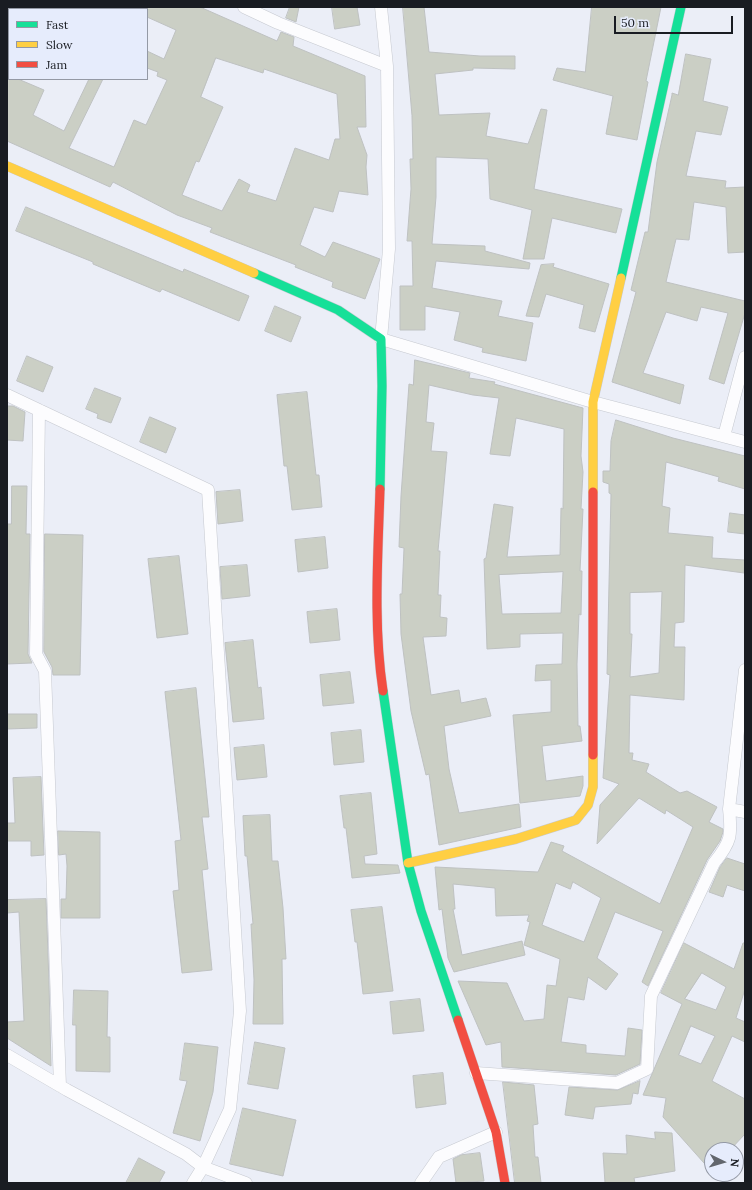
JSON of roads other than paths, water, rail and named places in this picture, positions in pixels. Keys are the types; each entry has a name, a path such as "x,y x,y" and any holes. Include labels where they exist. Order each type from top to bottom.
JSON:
{"main road":[{"path":"408,863 516,839 576,820 588,805 593,787 593,402 681,7"},
{"path":"7,166 338,310 381,339 382,386 376,595 380,672 408,863 421,911 496,1132 505,1183"}],"street":[{"path":"244,7 278,23 387,66"},
{"path":"381,7 387,66 389,249 381,339 593,402 745,442"},
{"path":"724,436 745,357"},
{"path":"7,395 208,490 240,1011 230,1109 203,1167 193,1183"},
{"path":"39,410 36,654 45,671 60,1086"},
{"path":"476,1073 617,1083 647,1069 651,996 714,863 727,847 731,830 729,809 745,670"},
{"path":"729,809 745,812"},
{"path":"7,1055 60,1086 186,1154 203,1167 246,1183"},
{"path":"421,1183 439,1157 496,1132"}]}
